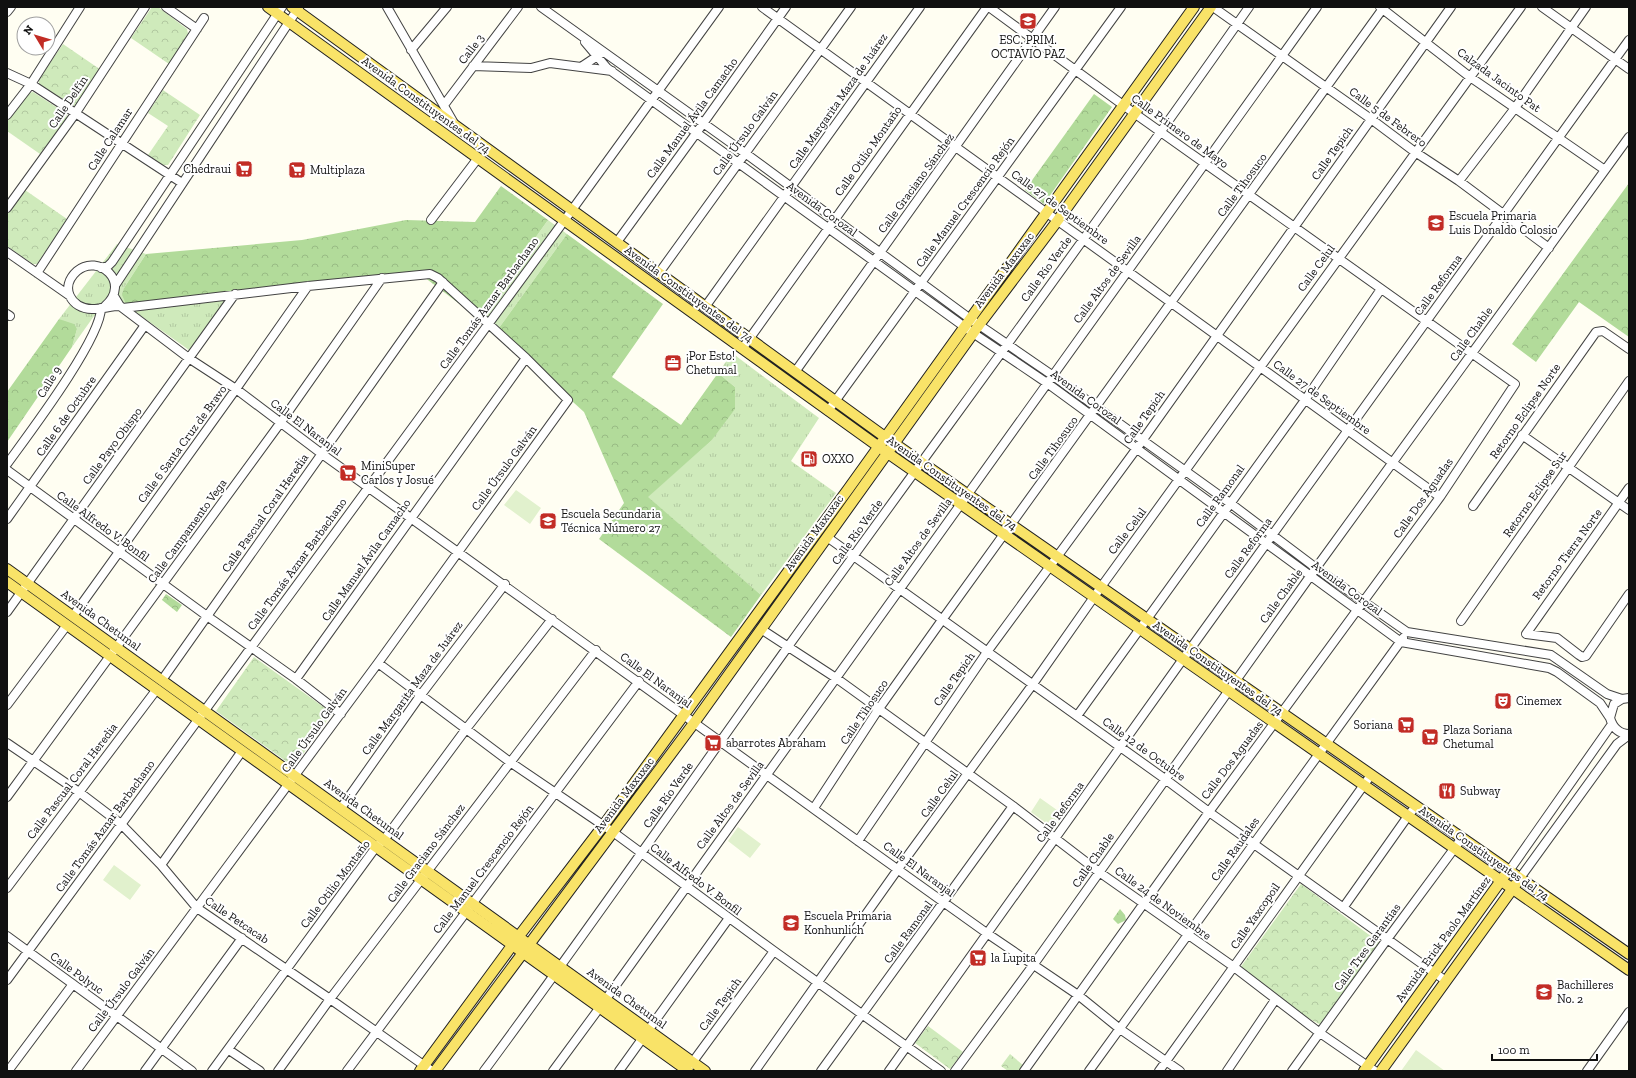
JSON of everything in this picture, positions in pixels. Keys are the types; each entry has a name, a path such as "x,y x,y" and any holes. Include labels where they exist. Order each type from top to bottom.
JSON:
{"main road":[{"name":"Avenida Constituyentes del 74","path":"268,7 280,10 288,22 888,454 1629,970"},
{"name":"Avenida Maxuxac","path":"425,1069 516,940 603,826 879,447 967,322 1194,7"},
{"name":"Avenida Maxuxac","path":"435,1071 694,723 976,329 1058,220 1212,7"},
{"name":"Avenida Constituyentes del 74","path":"296,8 455,126 885,437 1629,954"},
{"name":"Avenida Chetumal","path":"7,569 341,808 384,840 425,875 646,1034 689,1069 705,1071"},
{"name":"Avenida Chetumal","path":"7,582 376,847 425,875"},
{"name":"Avenida Erick Paolo Martínez","path":"1369,1069 1435,972 1509,870"},
{"path":"1381,1071 1520,878"}],"street":[{"path":"7,12 11,7"},
{"path":"7,115 31,84 80,7"},
{"name":"Calle Delfín","path":"7,208 75,114 145,7"},
{"path":"166,7 197,29"},
{"path":"387,7 455,126"},
{"path":"412,50 447,7"},
{"name":"Calle 3","path":"444,105 518,7"},
{"name":"Avenida Corozal","path":"541,7 575,31 601,54 657,91 745,153 880,252 921,283 976,329 1001,353 1047,383 1137,448 1401,642 1549,668 1557,672 1600,703 1611,721"},
{"name":"Calle Tomás Aznar Barbachano","path":"7,980 489,324 718,7"},
{"name":"Calle 27 de Septiembre","path":"762,7 1440,497"},
{"name":"Calle Manuel Ávila Camacho","path":"617,242 786,7"},
{"name":"Calle Úrsulo Galván","path":"658,273 851,7"},
{"name":"Calle Margarita Maza de Juárez","path":"705,307 920,7"},
{"name":"Calle Primero de Mayo","path":"988,7 1134,113 1515,384"},
{"name":"Calle Otilio Montaño","path":"742,349 910,113 988,7"},
{"name":"Calle Graciano Sánchez","path":"795,372 1055,7"},
{"name":"Calle Manuel Crescencio Rejón","path":"828,411 1121,7"},
{"name":"Calle 5 de Febrero","path":"1212,7 1371,119 1415,152 1459,181 1549,248"},
{"name":"Calle Río Verde","path":"484,1071 558,971 721,741 1006,344 1161,132 1249,7"},
{"name":"Calle Altos de Sevilla","path":"553,1071 1317,7"},
{"name":"Calle Tepich","path":"858,841 924,742 987,652 1137,448 1451,7"},
{"name":"Calle Celul","path":"755,1071 1101,587 1180,480 1338,258 1521,7"},
{"path":"1542,7 1629,69"},
{"path":"1459,181 1516,108 1586,7"},
{"path":"103,307 114,296 116,284 296,8"},
{"name":"Calzada Jacinto Pat","path":"1382,8 1427,41 1470,76 1605,170"},
{"name":"Calle Tihosuco","path":"814,808 878,710 1250,195 1382,8"},
{"path":"101,268 108,266 112,262 280,10"},
{"name":"Calle Calamar","path":"37,273 204,18"},
{"name":"Calle Reforma","path":"889,1071 1266,543 1629,40"},
{"path":"581,67 601,54"},
{"name":"Avenida Corozal","path":"601,54 613,72 651,100 915,292 967,322"},
{"path":"473,66 531,68 550,63 613,72"},
{"path":"7,73 31,84 182,183"},
{"name":"Calle Chable","path":"955,1071 1034,964 1235,680 1629,137"},
{"path":"431,220 478,158"},
{"path":"7,252 70,296 78,304 91,309 430,274 443,282 526,358"},
{"path":"54,285 70,278 79,269 92,266 101,268 112,274 116,284"},
{"path":"70,278 67,287 70,296"},
{"name":"Calle Campamento Vega","path":"7,797 281,422 382,278"},
{"name":"Calle Pascual Coral Heredia","path":"162,680 443,282"},
{"name":"Calle 6 Santa Cruz de Bravo","path":"73,616 308,286"},
{"name":"Calle Ramonal","path":"1076,716 1138,628 1305,400 1381,289"},
{"path":"675,300 682,290"},
{"name":"Calle Payo Obispo","path":"7,612 190,359 235,294"},
{"path":"114,296 122,307"},
{"name":"Calle 9","path":"7,464 44,413 90,340 101,316 103,307"},
{"name":"Calle El Naranjal","path":"122,307 190,359 236,389 322,454 505,584 684,714 694,723 767,774 944,903 1078,995 1120,1029 1180,1071"},
{"name":"Calle 6 de Octubre","path":"7,519 145,325"},
{"name":"Avenida Corozal","path":"976,329 1006,344 1052,375 1230,503 1316,568 1407,632 1551,655 1607,694 1627,698"},
{"name":"Retorno Eclipse Norte","path":"1473,506 1598,330 1602,331 1629,349"},
{"name":"Calle Manuel Ávila Camacho","path":"296,678 410,517 526,358"},
{"name":"Calle Úrsulo Galván","path":"76,1071 341,714 568,400 526,358"},
{"name":"Retorno Eclipse Sur","path":"1461,621 1629,381"},
{"name":"Calle Dos Aguadas","path":"1024,1071 1208,812 1440,497 1515,384"},
{"path":"1522,435 1629,510"},
{"name":"Calle Alfredo V. Bonfil","path":"7,470 251,648 296,678 341,714"},
{"name":"Retorno Tierra Norte","path":"1629,488 1526,634 1557,638 1582,657 1586,656 1629,594"},
{"name":"Calle 12 de Octubre","path":"827,536 854,557 1121,747 1208,812 1342,908 1388,938 1446,981"},
{"name":"Calle Margarita Maza de Juárez","path":"341,808 420,696 505,584"},
{"name":"Calle Otilio Montaño","path":"212,1071 376,847 384,840 466,729 552,619"},
{"path":"7,705 66,625"},
{"name":"Calle 24 de Noviembre","path":"761,629 836,678 878,710 1013,806 1099,872 1234,967 1369,1069"},
{"name":"Calle Raudales","path":"1089,1071 1407,632"},
{"name":"Calle Graciano Sánchez","path":"278,1071 330,999 596,650"},
{"name":"Calle Alfredo V. Bonfil","path":"378,663 510,762 613,832 774,951 941,1071"},
{"name":"Calle Manuel Crescencio Rejón","path":"347,1071 375,1031 639,681"},
{"name":"Calle Pascual Coral Heredia","path":"7,888 157,689"},
{"name":"Avenida Erick Paolo Martínez","path":"1509,870 1578,773 1611,721 1614,704 1627,698"},
{"path":"1611,721 1620,732 1629,735"},
{"path":"1520,878 1617,744 1629,735"},
{"name":"Calle Petcacab","path":"7,743 79,792 121,824 161,865 197,908 330,999 425,1069"},
{"path":"161,865 242,751"},
{"path":"1578,773 1590,782"},
{"name":"Calle Yaxcopoil","path":"1159,1071 1371,775"},
{"name":"Calle Ramonal","path":"821,1071 1013,806"},
{"path":"1342,908 1416,806"},
{"path":"1540,827 1550,836"},
{"name":"Calle Tres Garantías","path":"1292,1071 1462,838"},
{"path":"619,1071 729,918"},
{"name":"Calle Polyuc","path":"7,936 192,1071"},
{"path":"145,1071 242,938"},
{"name":"Calle Tepich","path":"689,1069 774,951"},
{"path":"8,1071 73,984"},
{"path":"1227,1071 1276,1000"},
{"path":"1587,1071 1629,1012"},
{"path":"228,1050 260,1071"}],"green space":[{"path":"152,7 158,7 187,29 188,34 169,64 131,38"},
{"path":"63,44 101,70 77,105 73,106 39,84 39,79"},
{"path":"163,90 200,115 168,165 163,165 148,155 168,126 148,113"},
{"path":"33,92 67,114 66,120 40,154 7,131 7,122 29,93"},
{"path":"1094,94 1112,107 1044,204 1025,190"},
{"path":"1629,183 1629,337 1579,302 1536,362 1512,344"},
{"path":"501,186 548,220 478,318 424,277 127,306 122,295 124,288 146,254 302,240 406,220 475,222"},
{"path":"25,190 67,219 37,264 33,264 7,246 7,215"},
{"path":"548,220 567,234 496,332 478,318"},
{"path":"567,234 663,304 612,377 681,425 718,373 735,387 735,409 711,441 648,497 761,595 731,637 599,539 624,503 584,412 496,332"},
{"path":"117,244 146,254 124,288 233,296 189,350 127,306 94,316 72,347 77,329 59,319"},
{"path":"59,319 74,324 77,329 72,347 7,442 7,392"},
{"path":"732,353 819,418 791,461 836,493 761,595 647,497 711,441 735,387 718,373"},
{"path":"516,490 541,508 530,524 504,505"},
{"path":"166,594 182,605 177,612 162,600"},
{"path":"254,657 332,713 294,767 216,711"},
{"path":"1040,798 1064,815 1054,829 1031,812"},
{"path":"738,827 761,844 750,858 728,841"},
{"path":"114,865 141,885 130,900 103,880"},
{"path":"1301,884 1380,943 1321,1025 1280,1003 1240,968"},
{"path":"1120,909 1125,915 1126,920 1118,924 1113,919"},
{"path":"928,1026 963,1052 950,1069 915,1043"},
{"path":"1416,1050 1445,1071 1401,1071"},
{"path":"1010,1054 1024,1066 1021,1071 1008,1071 1001,1066"}],"place":[{"name":"ESC. PRIM. OCTAVIO PAZ","path":"1028,21"},
{"name":"Chedraui","path":"244,169"},
{"name":"Multiplaza","path":"297,170"},
{"name":"Escuela Primaria Luis Donaldo Colosio","path":"1436,223"},
{"name":"¡Por Esto! Chetumal","path":"673,363"},
{"name":"OXXO","path":"809,459"},
{"name":"MiniSuper Carlos y Josué","path":"348,473"},
{"name":"Escuela Secundaria Técnica Número 27","path":"548,521"},
{"name":"Cinemex","path":"1503,701"},
{"name":"Soriana","path":"1406,725"},
{"name":"Plaza Soriana Chetumal","path":"1430,737"},
{"name":"abarrotes Abraham","path":"713,743"},
{"name":"Subway","path":"1447,791"},
{"name":"Escuela Primaria Konhunlich","path":"791,923"},
{"name":"la Lupita","path":"978,958"},
{"name":"Bachilleres No. 2","path":"1544,992"}]}
